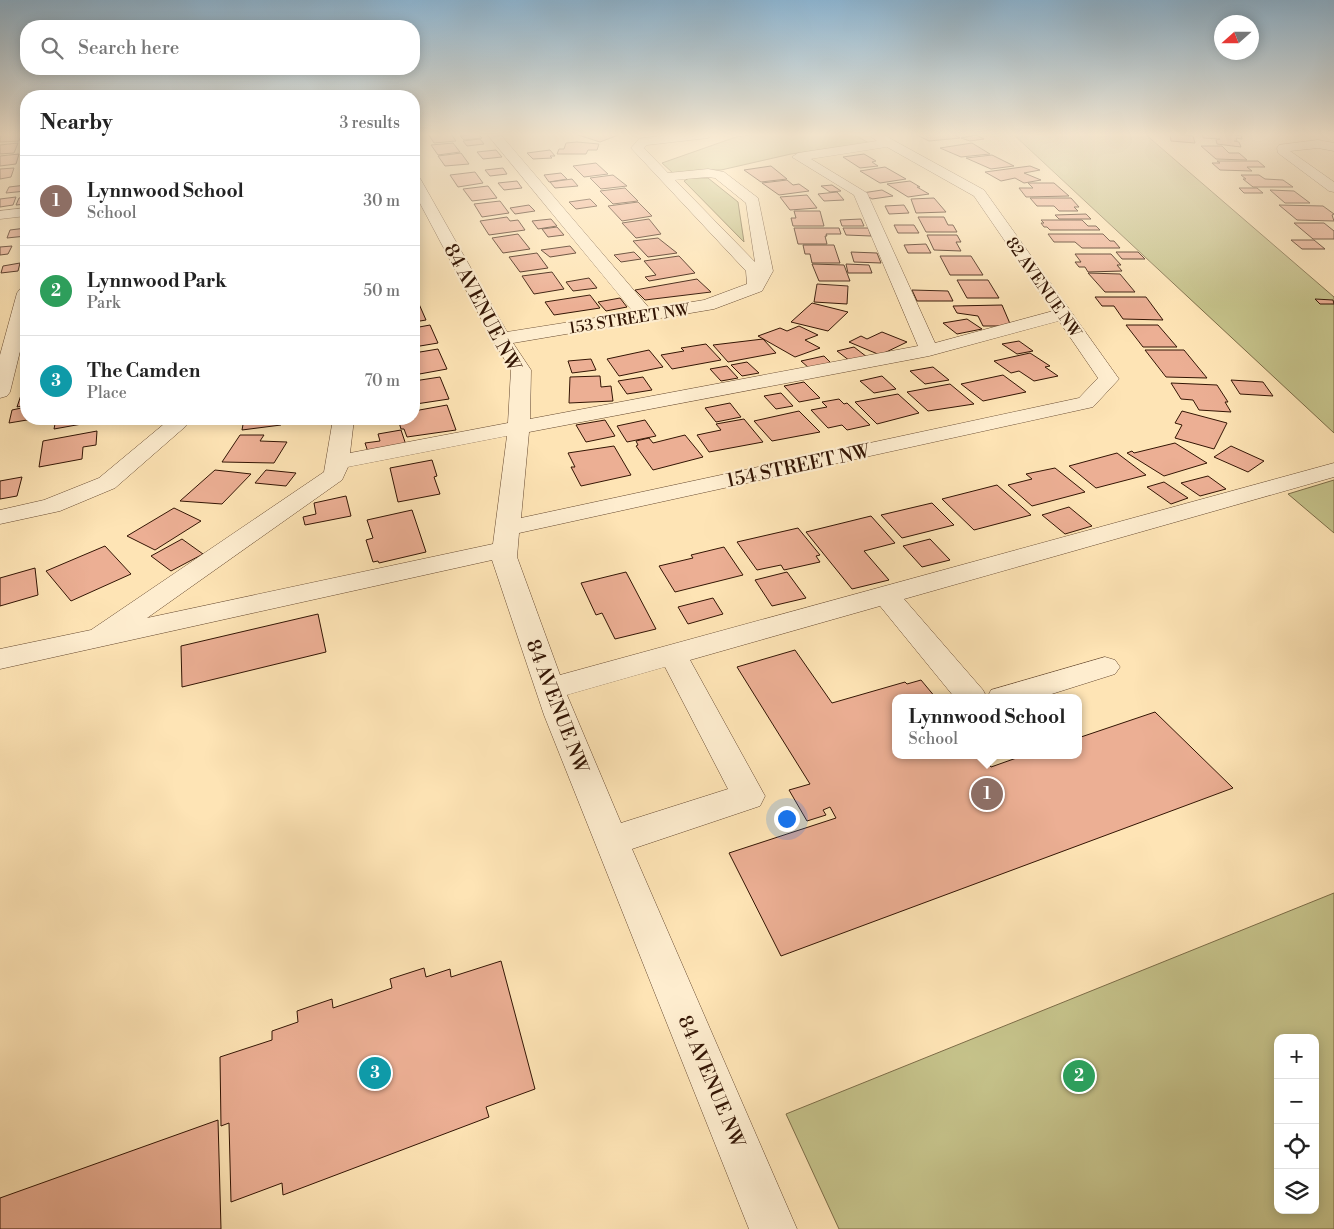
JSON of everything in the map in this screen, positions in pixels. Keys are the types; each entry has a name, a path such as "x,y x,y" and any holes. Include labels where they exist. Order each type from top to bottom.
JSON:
{"street":[{"name":"84 AVENUE NW","path":"420,191 501,339 521,370 519,428 508,538 504,557 559,715 773,1229"},
{"path":"541,191 646,315"},
{"path":"679,191 754,270 756,287"},
{"path":"740,191 753,201 764,271 756,287"},
{"path":"857,191 860,193 929,350"},
{"name":"82 AVENUE NW","path":"976,191 1109,379 1086,403"},
{"path":"0,215 20,213"},
{"name":"153 STREET NW","path":"501,339 708,305 756,287"},
{"path":"338,462 929,350 1064,314"},
{"path":"0,392 20,316"},
{"name":"154 STREET NW","path":"0,659 99,638 508,538 1086,403"},
{"path":"0,517 51,506 107,484 175,425"},
{"path":"99,638 334,475 338,462 342,425"},
{"path":"550,690 1334,470"},
{"path":"885,595 969,694"},
{"path":"611,841 748,796 673,654"},
{"path":"1015,694 1105,667"}],"shaded area":[{"path":"694,191 725,191 738,202 744,242"},
{"path":"1075,191 1212,191 1334,297 1334,433"},
{"path":"1334,480 1334,533 1288,494"},
{"path":"1334,893 1334,1229 839,1229 786,1114"}],"building":[{"path":"465,191 492,191 497,198 472,201"},
{"path":"600,191 628,191 638,201 613,204"},
{"path":"774,191 806,191 779,195"},
{"path":"884,191 893,196 872,199 862,193"},
{"path":"899,191 924,191 929,194 908,197"},
{"path":"1022,191 1064,191 1069,196 1026,197"},
{"path":"1242,191 1263,193 1244,193"},
{"path":"1272,191 1294,191 1310,203 1285,203"},
{"path":"837,192 844,200 824,201 818,194"},
{"path":"807,195 817,208 790,210 780,197"},
{"path":"16,197 13,205 0,207 0,199"},
{"path":"19,198 20,205 16,205"},
{"path":"934,198 946,212 916,213 911,199"},
{"path":"1030,198 1071,198 1079,207 1074,207 1078,211 1059,211 1054,206 1037,206"},
{"path":"590,199 597,206 576,209 569,202"},
{"path":"500,201 509,213 482,217 474,204"},
{"path":"638,202 652,216 622,221 608,206"},
{"path":"529,205 535,211 515,214 510,208"},
{"path":"904,205 909,213 889,214 885,206"},
{"path":"1279,205 1323,206 1334,214 1332,215 1334,221 1297,220"},
{"path":"794,211 820,211 824,226 793,226 791,218 796,218"},
{"path":"1086,214 1091,219 1059,219 1055,215"},
{"path":"507,217 510,221 518,220 525,230 489,235 480,221"},
{"path":"918,217 944,217 948,225 953,225 957,232 926,232"},
{"path":"551,219 557,226 538,229 532,221"},
{"path":"649,219 661,234 636,238 622,223"},
{"path":"861,219 864,226 842,226 840,220"},
{"path":"1041,220 1082,220 1088,226 1096,226 1100,230 1050,230 1044,227 1041,223 1044,223"},
{"path":"1294,223 1324,223 1334,231 1334,239 1313,239"},
{"path":"894,225 914,225 919,233 898,233"},
{"path":"557,227 564,235 548,237 542,229"},
{"path":"794,228 839,228 841,234 826,234 827,244 798,244"},
{"path":"843,228 868,228 871,236 846,235"},
{"path":"20,229 20,237 7,238 10,230"},
{"path":"518,234 530,249 503,253 492,238"},
{"path":"1048,234 1103,234 1110,241 1114,241 1120,248 1082,248 1075,242 1054,242"},
{"path":"927,235 957,235 961,242 956,242 961,251 934,250"},
{"path":"658,238 677,253 648,257 633,241"},
{"path":"1291,240 1314,240 1325,249 1302,249"},
{"path":"926,244 931,253 908,253 904,245"},
{"path":"803,245 834,245 840,263 812,263 810,254 805,254"},
{"path":"12,246 8,254 0,255 0,247"},
{"path":"570,246 576,253 550,257 541,250"},
{"path":"634,252 641,259 621,262 614,255"},
{"path":"851,252 877,253 881,263 854,262"},
{"path":"1116,252 1138,252 1145,259 1122,259"},
{"path":"537,253 548,268 520,272 509,257"},
{"path":"1075,254 1111,254 1121,265 1117,265 1122,271 1088,272 1085,267 1079,267 1075,262 1081,262"},
{"path":"679,256 695,273 649,281 645,277 656,275 644,261"},
{"path":"940,256 971,256 983,275 950,275"},
{"path":"20,263 18,271 1,273 3,266"},
{"path":"812,264 844,265 850,281 819,281"},
{"path":"846,264 869,265 872,273 848,273"},
{"path":"552,272 564,289 534,294 522,276"},
{"path":"1088,273 1120,274 1135,292 1105,292"},
{"path":"589,278 597,288 573,291 566,282"},
{"path":"697,279 711,292 645,300 635,290"},
{"path":"957,280 988,280 999,298 967,298"},
{"path":"817,284 848,286 847,304 814,302"},
{"path":"912,290 948,291 953,301 917,301"},
{"path":"590,295 600,308 554,315 545,302"},
{"path":"1095,297 1146,297 1163,320 1123,319 1114,306 1102,306"},
{"path":"620,298 627,307 606,311 598,302"},
{"path":"1315,299 1333,300 1334,304 1320,304"},
{"path":"812,303 848,312 828,331 791,322"},
{"path":"1002,305 1011,326 983,326 978,316 957,313 953,306"},
{"path":"420,306 426,320 420,321"},
{"path":"967,319 982,329 957,334 943,323"},
{"path":"430,325 438,343 420,346 420,327"},
{"path":"1126,325 1158,325 1177,347 1143,347"},
{"path":"799,326 818,335 805,340 820,348 795,357 758,336 780,328 787,331"},
{"path":"882,332 907,342 880,355 849,342 861,336 867,339"},
{"path":"763,339 776,353 728,362 713,345"},
{"path":"1019,341 1033,351 1017,354 1002,344"},
{"path":"706,344 721,360 672,369 661,355 684,351 681,348"},
{"path":"854,347 867,357 850,361 837,351"},
{"path":"438,349 447,369 420,374 420,352"},
{"path":"649,350 663,367 619,376 607,359"},
{"path":"1145,350 1184,350 1207,378 1166,377"},
{"path":"1030,353 1050,366 1045,367 1058,376 1034,381 1019,371 1011,373 994,361"},
{"path":"824,356 832,364 809,368 801,361"},
{"path":"591,359 596,370 572,373 568,361"},
{"path":"747,362 759,373 742,376 731,365"},
{"path":"727,366 738,378 721,381 710,369"},
{"path":"933,367 949,380 925,384 910,371"},
{"path":"1003,375 1026,392 983,401 961,384"},
{"path":"600,376 601,387 611,386 613,401 569,403 570,377"},
{"path":"882,376 896,389 874,393 860,381"},
{"path":"440,377 449,399 420,403 420,380"},
{"path":"643,377 652,390 627,394 618,381"},
{"path":"1231,380 1263,382 1273,396 1240,394"},
{"path":"804,382 820,398 799,402 784,386"},
{"path":"1171,383 1217,385 1228,402 1225,402 1231,412 1199,410 1193,400 1181,399"},
{"path":"950,384 974,404 928,411 907,392"},
{"path":"781,393 793,406 776,409 764,396"},
{"path":"898,394 919,413 877,424 855,402"},
{"path":"839,399 844,404 847,403 870,425 847,430 842,425 828,428 811,410 827,407 822,402"},
{"path":"730,403 741,417 716,422 705,408"},
{"path":"447,405 456,430 407,437 404,429 401,429 400,425 420,425 420,410"},
{"path":"20,408 20,421 9,423 12,410"},
{"path":"799,411 820,432 772,441 754,421"},
{"path":"1182,411 1227,423 1214,449 1175,438 1182,425 1175,423"},
{"path":"744,419 763,442 709,452 697,435 721,430 716,424"},
{"path":"605,420 615,436 586,442 576,425"},
{"path":"645,420 656,436 627,442 617,426"},
{"path":"55,425 76,425 54,429"},
{"path":"243,425 281,425 242,430"},
{"path":"401,430 406,445 368,452 365,443 380,441 378,434"},
{"path":"97,431 96,445 83,447 82,459 39,467 43,441"},
{"path":"240,435 264,435 260,441 287,442 274,463 222,462"},
{"path":"685,435 703,457 653,470 636,446 638,445 636,441 649,438 653,443"},
{"path":"1175,443 1207,463 1164,476 1127,453 1132,451 1134,453"},
{"path":"614,446 631,475 581,486 571,467 575,467 568,453"},
{"path":"1231,446 1264,461 1248,472 1214,457"},
{"path":"1117,453 1146,475 1096,488 1069,466"},
{"path":"432,460 437,476 434,477 440,494 398,502 390,468"},
{"path":"1055,468 1085,492 1032,506 1008,485 1032,479 1026,474"},
{"path":"215,470 251,474 222,504 180,501"},
{"path":"266,470 296,473 286,486 255,483"},
{"path":"1208,476 1226,489 1200,496 1181,483"},
{"path":"22,477 17,496 0,499 0,481"},
{"path":"1164,482 1188,498 1171,504 1147,487"},
{"path":"997,485 1031,515 974,530 942,499"},
{"path":"346,496 351,516 305,525 303,517 316,514 314,503"},
{"path":"932,503 954,525 902,538 881,515"},
{"path":"1069,507 1092,526 1065,534 1042,515"},
{"path":"174,508 201,521 155,550 127,536"},
{"path":"412,510 426,552 379,563 378,561 373,562 366,540 373,538 367,520"},
{"path":"871,516 895,543 864,551 889,580 852,589 806,532"},
{"path":"798,528 820,555 816,556 820,562 784,570 781,565 757,570 737,542"},
{"path":"182,539 203,554 171,571 151,556"},
{"path":"930,539 950,560 922,567 903,546"},
{"path":"105,546 131,574 71,601 46,571"},
{"path":"724,547 743,575 675,592 659,566 693,558 691,555"},
{"path":"35,568 38,595 0,606 0,578"},
{"path":"626,572 656,629 615,639 602,613 596,615 581,583"},
{"path":"787,572 806,598 772,606 755,580"},
{"path":"713,598 723,614 688,624 678,607"},
{"path":"318,614 326,652 182,687 181,646"},
{"path":"795,650 832,703 905,682 907,684 921,680 933,694 892,694 892,759 985,759 991,767 1014,759 1082,759 1082,737 1155,712 1233,788 781,956 729,853 836,818 830,807 823,810 826,815 807,821 789,790 810,784 737,667"},
{"path":"501,961 535,1089 486,1107 489,1117 283,1195 282,1183 231,1202 229,1123 221,1126 220,1057 272,1040 272,1031 298,1022 297,1011 332,999 333,1008 392,988 390,979 424,968 426,977 450,969 451,977"},
{"path":"218,1120 221,1229 0,1229 0,1198"}],"place":[{"name":"Lynnwood School","path":"987,794"},
{"name":"The Camden","path":"375,1073"},
{"name":"Lynnwood Park","path":"1079,1076"}]}
